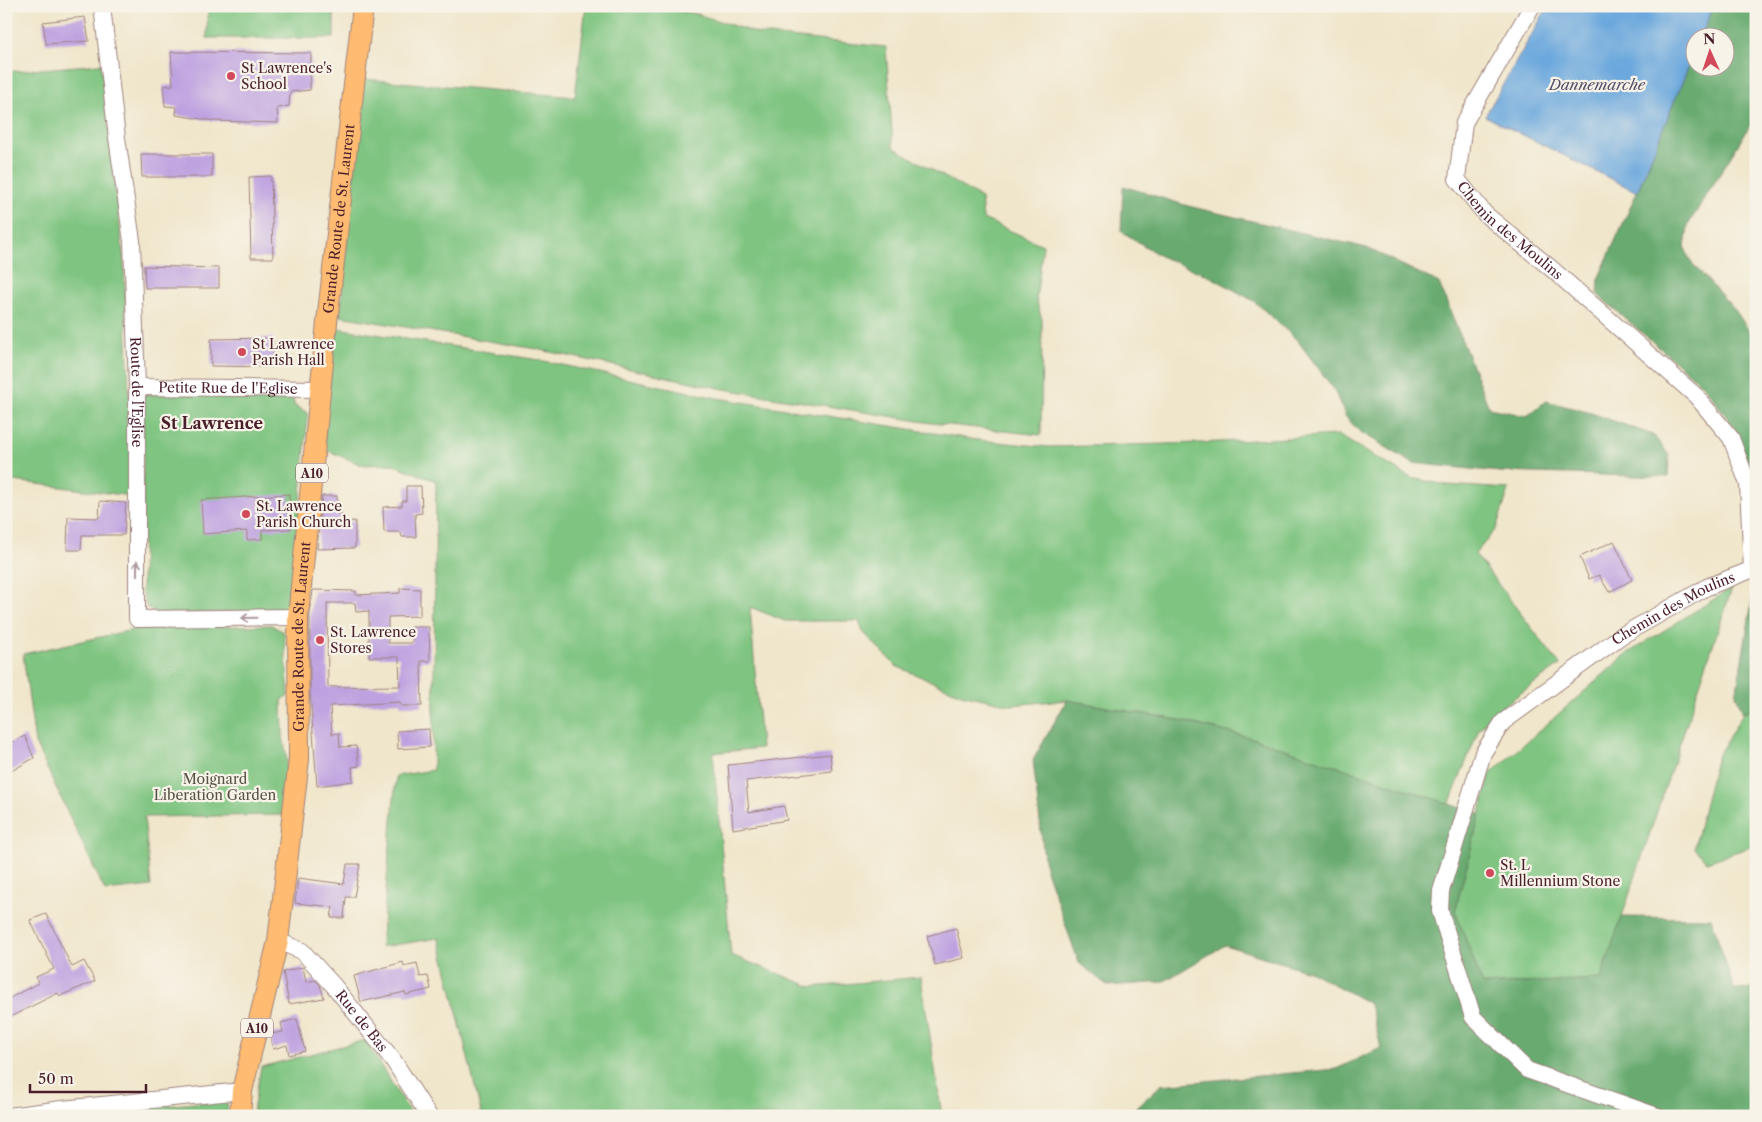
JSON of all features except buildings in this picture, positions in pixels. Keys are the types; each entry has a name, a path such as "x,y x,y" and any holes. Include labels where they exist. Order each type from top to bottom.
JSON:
{"main road":[{"name":"Grande Route de St. Laurent","path":"240,1116 242,1091 278,941 299,759 298,617 320,389 363,6"}],"street":[{"name":"Route de l'Eglise","path":"102,6 117,138 132,241 137,387 137,619 298,617"},
{"name":"Chemin des Moulins","path":"1532,6 1464,123 1457,178 1485,214 1553,270 1696,396 1731,438 1748,484 1754,569 1707,587 1621,636 1503,722 1483,753 1441,890 1440,911 1473,1017 1527,1070 1657,1116"},
{"name":"Petite Rue de l'Eglise","path":"137,387 320,389"},
{"name":"Rue de Bas","path":"278,941 302,951 334,986 394,1060 429,1116"},
{"path":"8,1116 242,1091"}],"green space":[{"path":"208,6 334,6 334,38 207,38"},
{"path":"586,6 652,6 697,14 759,34 886,47 893,147 981,198 983,219 1043,245 1036,299 1042,320 1041,435 931,423 724,389 536,349 340,316 363,79 575,97"},
{"path":"1714,6 1756,6 1756,116 1688,225 1685,248 1690,261 1735,310 1756,341 1756,490 1754,478 1737,432 1705,387 1598,295 1599,277 1637,192 1684,77 1734,78 1734,28 1705,28"},
{"path":"101,64 124,262 132,471 131,496 6,480 6,72"},
{"path":"1123,186 1188,206 1367,248 1439,283 1489,408 1527,416 1546,401 1591,413 1653,435 1669,455 1668,477 1500,472 1412,463 1359,431 1346,417 1333,388 1297,340 1254,301 1211,277 1162,257 1121,231"},
{"path":"337,328 539,360 717,398 977,440 1049,447 1202,443 1338,435 1411,478 1447,485 1509,489 1496,529 1475,554 1560,665 1500,708 1479,729 1449,805 1252,738 1178,720 1067,700 1011,705 961,694 896,666 863,632 859,621 785,621 750,607 761,748 713,753 731,955 812,987 921,977 942,1116 482,1116 439,938 381,947 396,776 433,770 436,481 392,464 362,465 324,449 324,422"},
{"path":"144,394 291,394 295,406 308,413 291,610 160,614 147,608 142,592"},
{"path":"1756,578 1756,705 1743,713 1736,695"},
{"path":"1732,588 1601,979 1482,985 1455,911 1490,774 1628,653"},
{"name":"Moignard Liberation Garden","path":"271,625 284,632 289,695 282,700 283,736 287,760 283,815 144,817 151,886 105,891 35,743 23,654 137,629"},
{"path":"1067,700 1178,720 1252,738 1480,814 1455,911 1483,985 1601,979 1621,917 1711,918 1734,989 1756,988 1756,1116 1741,1114 1740,1116 1127,1116 1161,1085 1336,1069 1381,1048 1370,1004 1311,972 1225,945 1163,982 1108,986 1079,963 1045,867 1033,760"},
{"path":"1756,705 1756,845 1707,862 1694,848 1716,759 1743,713"},
{"path":"365,1040 412,1116 252,1116 261,1067"},
{"path":"227,1100 228,1116 57,1116"}],"water":[{"name":"Dannemarche","path":"1548,6 1714,6 1705,28 1684,28 1684,77 1637,192 1485,116"}],"place":[{"name":"St Lawrence's School","path":"231,76"},
{"name":"St Lawrence Parish Hall","path":"242,352"},
{"name":"St. Lawrence Parish Church","path":"246,514"},
{"name":"St. Lawrence Stores","path":"320,640"},
{"name":"St. L Millennium Stone","path":"1490,873"}],"district":[{"name":"St Lawrence","path":"212,423"}]}
